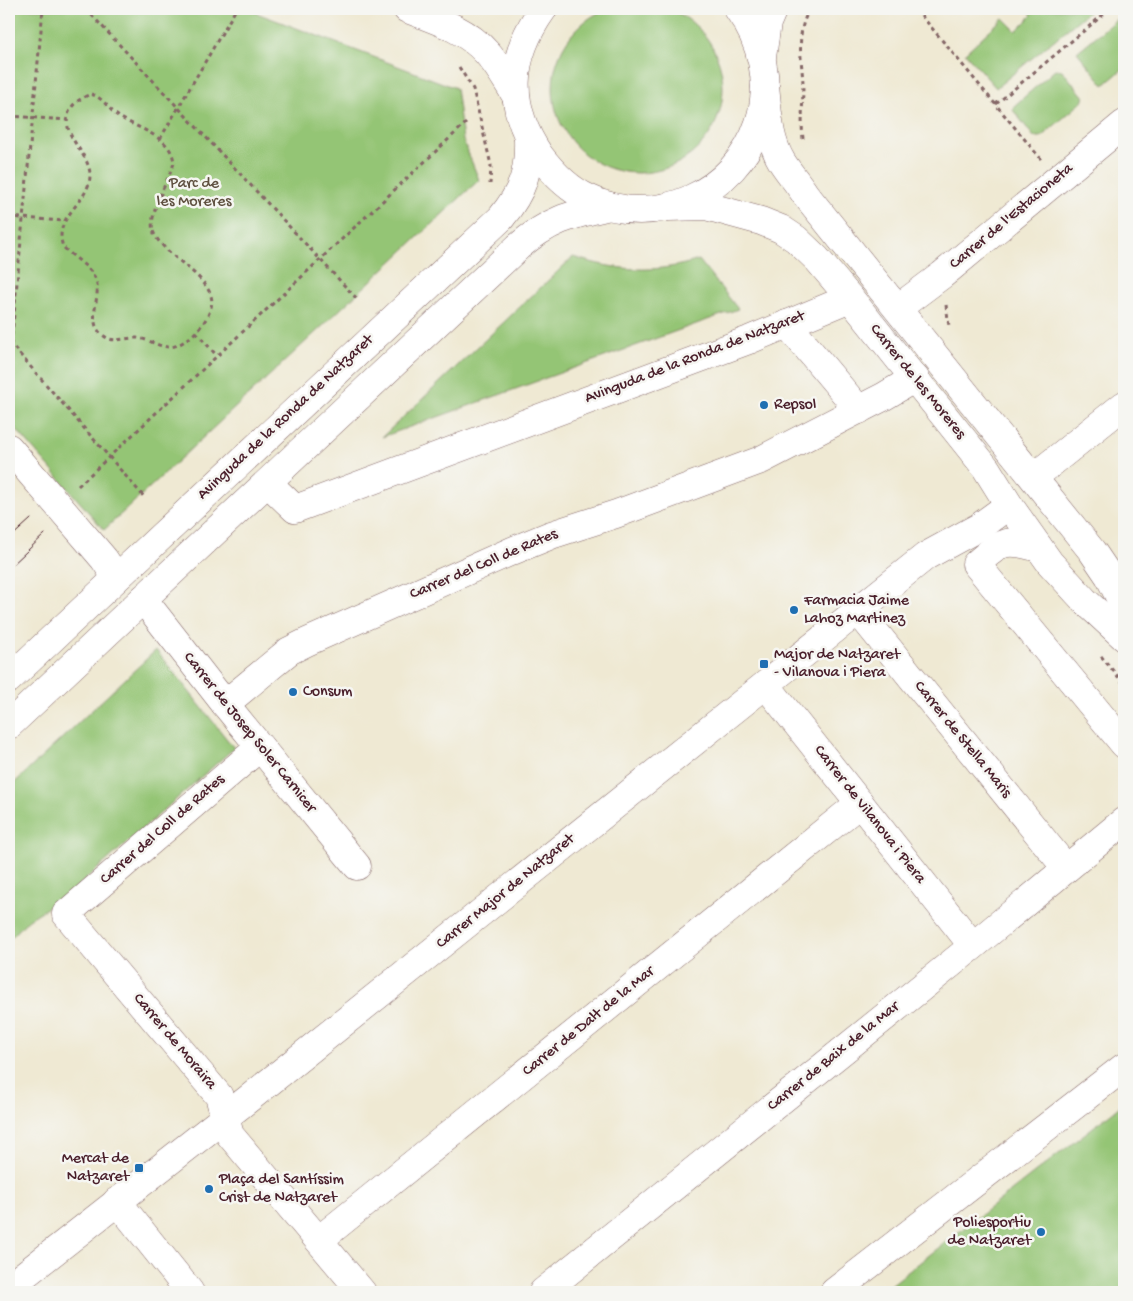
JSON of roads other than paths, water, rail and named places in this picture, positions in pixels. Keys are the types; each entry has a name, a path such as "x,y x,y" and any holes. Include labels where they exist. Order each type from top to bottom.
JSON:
{"street":[{"path":"407,9 451,26 477,43 488,54 515,94"},
{"path":"543,9 533,23 524,42 515,80 515,94 528,138 551,171 586,198 609,206 647,210 668,207 692,199 710,189 726,177 742,159 754,137 762,114 765,86 762,57 753,32 738,9"},
{"path":"762,57 767,23 773,9"},
{"name":"Carrer de les Moreres","path":"765,86 770,128 782,161 805,194 1092,551 1109,576 1124,606"},
{"name":"Carrer de l'Estacioneta","path":"898,308 1124,124"},
{"name":"Avinguda de la Ronda de Natzaret","path":"9,679 500,218 519,193 526,174 529,156 528,138"},
{"name":"Avinguda de la Ronda de Natzaret","path":"9,725 535,232 555,221 609,206"},
{"name":"Carrer de les Moreres","path":"668,207 706,206 760,221 781,229 796,239 817,259 850,298 986,468 1009,505 1050,563 1085,601 1124,637"},
{"name":"Avinguda de la Ronda de Natzaret","path":"268,483 294,509 740,343 850,298"},
{"path":"787,324 858,410 915,378"},
{"path":"1034,477 1124,405"},
{"name":"Carrer del Coll de Rates","path":"225,704 289,651 307,642 551,535 616,514 761,460 858,410"},
{"path":"9,448 104,560 116,577"},
{"path":"1009,505 1022,503 1032,508 1046,522 1124,618"},
{"name":"Carrer Major de Natzaret","path":"9,1287 926,556 979,527 1009,505"},
{"path":"956,540 1124,744"},
{"path":"976,564 996,547 1004,543 1011,542 1039,548"},
{"name":"Carrer de Josep Soler Carnicer","path":"143,599 356,866"},
{"name":"Carrer de Stella Maris","path":"858,611 1066,868"},
{"name":"Carrer de Vilanova i Piera","path":"766,685 973,946"},
{"name":"Carrer del Coll de Rates","path":"66,914 260,747"},
{"name":"Carrer de Dalt de la Mar","path":"319,1240 860,803"},
{"name":"Carrer de Baix de la Mar","path":"542,1292 973,946 1124,821"},
{"name":"Carrer de Moraira","path":"66,914 219,1096 230,1135 362,1292"},
{"path":"834,1292 1124,1067"},
{"path":"117,1201 190,1292"}],"tram line":[{"path":"9,539 31,519"},
{"path":"9,568 45,534"}],"place":[{"name":"Repsol","path":"764,405"},
{"name":"Farmacia Jaime Lahoz Martinez","path":"794,610"},
{"name":"Major de Natzaret - Vilanova i Piera","path":"764,664"},
{"name":"Consum","path":"293,692"},
{"name":"Mercat de Natzaret","path":"139,1168"},
{"name":"Plaça del Santíssim Crist de Natzaret","path":"209,1189"},
{"name":"Poliesportiu de Natzaret","path":"1041,1232"}],"park label":[{"name":"Parc de les Moreres","path":"194,193"}]}
